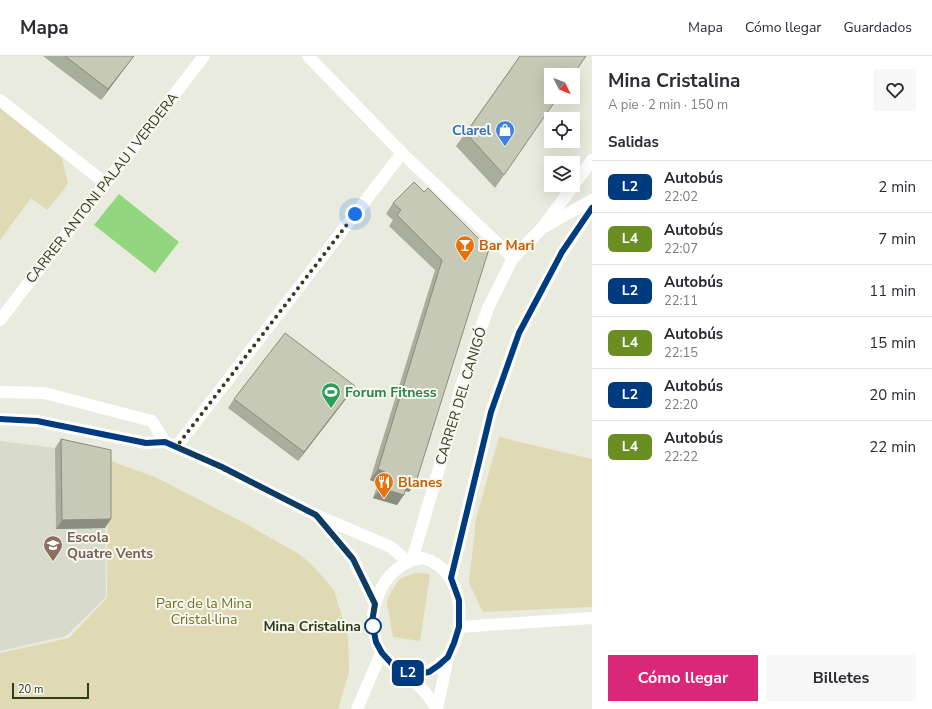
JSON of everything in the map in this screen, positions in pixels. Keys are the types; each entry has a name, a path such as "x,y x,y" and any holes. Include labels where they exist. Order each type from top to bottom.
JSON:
{"street":[{"name":"CARRER ANTONI PALAU I VERDERA","path":"0,320 204,56"},
{"path":"308,56 402,153 513,258"},
{"path":"0,100 105,183"},
{"path":"177,446 402,153"},
{"name":"CARRER DEL CANIGÓ","path":"410,561 448,438 461,386 488,308 513,258 542,228 592,160"},
{"path":"542,228 592,200"},
{"path":"451,578 491,412 519,333 562,252 592,208"},
{"path":"0,392 44,393 152,421 165,442"},
{"path":"0,419 37,421 146,443 165,442 177,446 316,515 391,547 410,561"},
{"path":"316,515 353,559 375,604"},
{"path":"422,558 431,560 441,567 451,578 459,600 459,627 448,657 437,709 425,692 404,672 392,664 382,653 376,642 372,622 375,604 382,585 395,570 410,561 422,558"},
{"path":"459,627 592,618"},
{"path":"357,709 382,653"},
{"path":"404,672 418,674 429,672 448,657"}],"shaded area":[{"path":"119,194 179,242 155,273 94,225"},
{"name":"Escola Quatre Vents","path":"0,441 55,448 105,459 106,597 66,636 0,651"}],"green space":[{"path":"0,108 62,158 68,184 47,210 31,198 0,240"},
{"path":"499,437 592,459 592,607 483,612 469,583 476,519"},
{"name":"Parc de la Mina Cristal·lina","path":"108,460 155,477 248,525 299,554 314,567 334,590 348,637 349,672 338,709 0,709 0,653 69,638 107,598"},
{"path":"416,573 430,574 420,641 393,637 387,603 389,596 401,578"}],"building":[{"path":"65,56 134,56 108,89"},
{"path":"520,56 586,56 578,68 544,68 544,104 553,104 548,112 544,112 544,117 504,175 466,133"},
{"path":"414,182 424,192 428,188 489,249 416,482 408,480 404,495 381,488 385,472 378,469 442,260 397,215 401,210 393,203"},
{"path":"285,333 355,386 304,452 234,399"},
{"path":"61,439 111,450 111,519 62,520"}],"bus line":[{"name":"L2","path":"0,419 37,421 146,443 165,442 222,467 316,515 353,559 375,604 372,622 376,642 382,653 392,664 404,672 418,674 429,672 448,657 459,627 459,600 451,578 491,412 519,333 562,252 592,208"}],"place":[{"name":"Clarel","path":"505,147"},
{"name":"Bar Mari","path":"465,262"},
{"name":"Forum Fitness","path":"331,409"},
{"name":"Blanes","path":"384,499"},
{"name":"Escola Quatre Vents","path":"53,562"},
{"name":"Mina Cristalina","path":"373,626"}],"route":[{"path":"355,214 177,446 316,515 353,559 375,604 372,622 374,630 373,626"}]}
